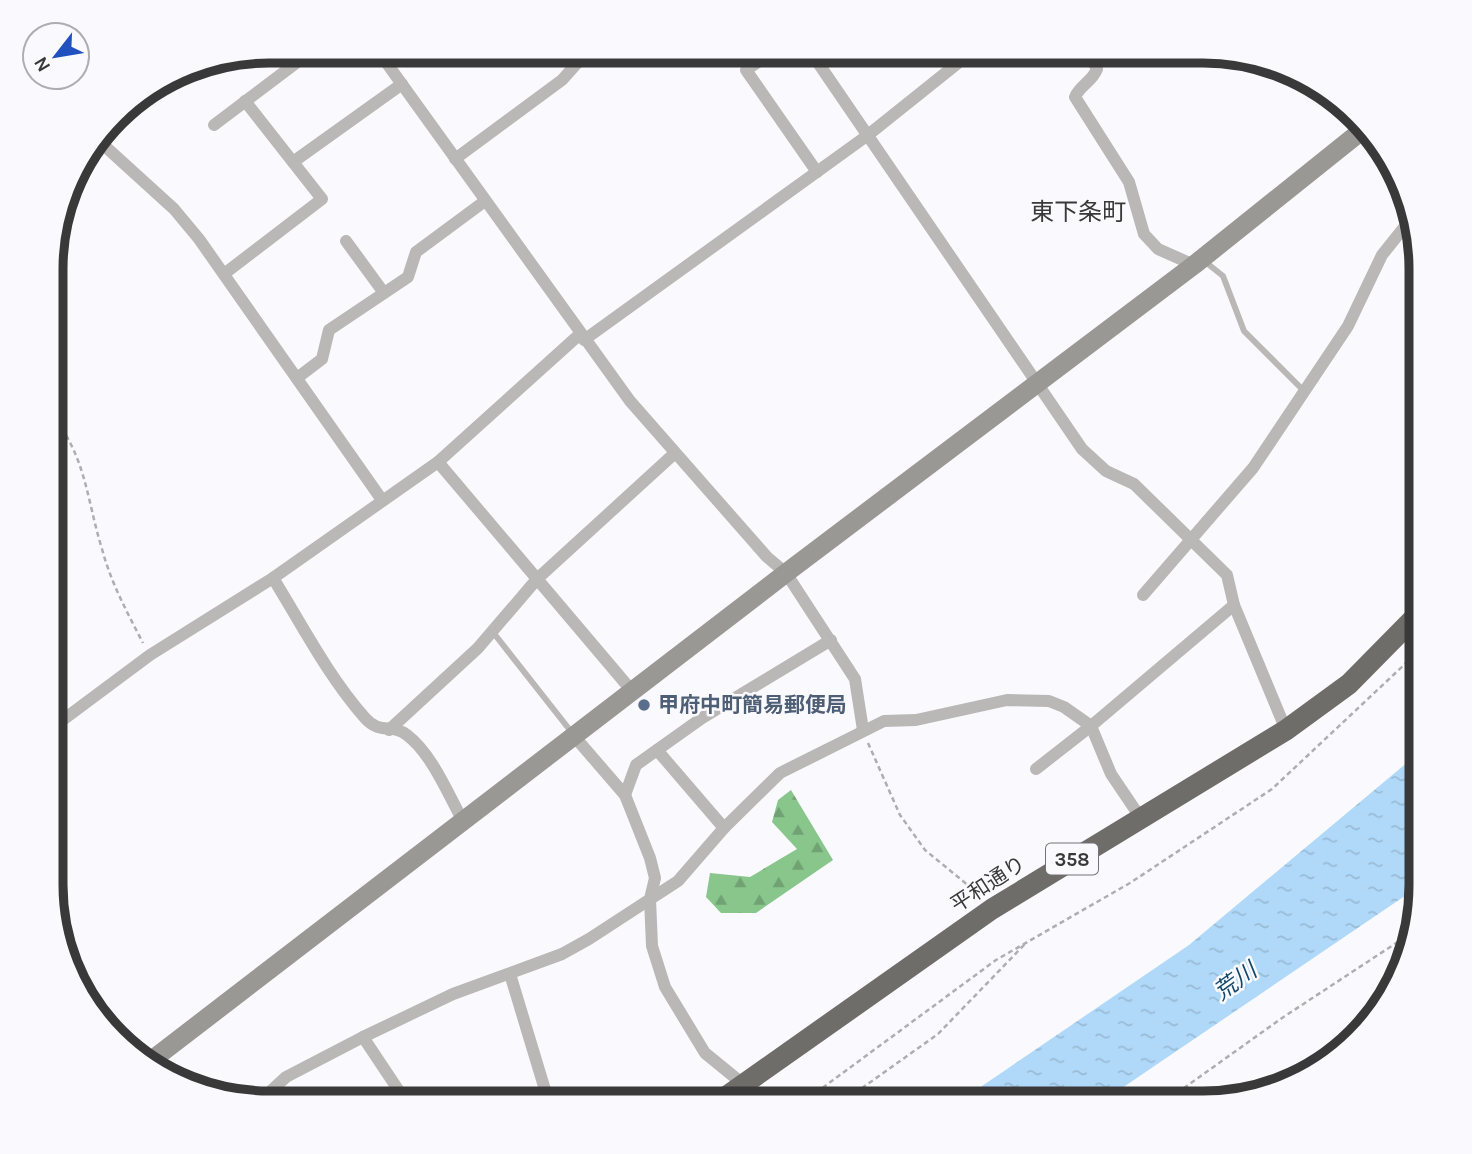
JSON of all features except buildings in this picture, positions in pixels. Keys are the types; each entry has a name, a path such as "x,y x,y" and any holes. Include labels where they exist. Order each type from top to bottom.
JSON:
{"highway":[{"name":"平和通り","path":"733,1091 992,909 1286,730 1349,684 1409,623"}],"street":[{"path":"214,124 296,63"},
{"path":"387,63 582,337 675,453 767,557 786,573 855,679 863,730"},
{"path":"455,159 562,80 577,63"},
{"path":"756,63 746,70 817,172"},
{"path":"818,63 1035,383 1083,449 1106,471 1134,484 1192,537 1227,575 1234,605 1286,730"},
{"path":"63,720 150,655 273,578 438,462 582,337 817,172 958,63"},
{"path":"1094,63 1097,69 1093,79 1078,90 1075,97 1129,181 1144,234 1158,248 1198,262"},
{"path":"293,162 402,84"},
{"path":"224,274 322,199 245,101"},
{"path":"159,1059 632,691 1198,262 1358,133"},
{"path":"104,146 174,209 224,274 382,500"},
{"path":"297,378 322,359 329,330 408,277 416,252 485,201"},
{"path":"1143,595 1253,468 1348,326 1382,255 1404,227"},
{"path":"346,241 384,293"},
{"path":"389,730 492,631 537,579 675,453"},
{"path":"438,462 632,691"},
{"path":"273,578 337,682 377,729 408,735 426,758 463,821"},
{"path":"1036,769 1234,605"},
{"path":"625,795 636,765 702,718 831,640"},
{"path":"271,1091 286,1077 453,994 562,954 678,881 724,828 780,773 884,721 916,720 1007,699 1041,699 1064,707 1091,726 1111,774 1140,817"},
{"path":"574,736 625,795 656,878 650,900 652,946 665,987 705,1053 743,1084"},
{"path":"657,750 724,828"},
{"path":"510,974 545,1091"},
{"path":"363,1037 399,1091"}],"lane":[{"path":"1198,262 1223,276 1244,331 1304,391"},
{"path":"492,631 574,736"}],"path":[{"path":"63,428 87,481 101,548 115,588 150,655"},
{"path":"818,1091 996,960 1130,883 1272,789 1409,660"},
{"path":"863,730 900,815 925,850 975,890 992,909"},
{"path":"1180,1091 1282,1017 1402,939"},
{"path":"858,1091 938,1034 1028,942"}],"green space":[{"path":"791,790 833,860 756,913 721,913 706,897 710,873 750,877 797,849 772,822 778,800"}],"water":[{"name":"荒川","path":"1409,761 1409,893 1118,1091 975,1091 1189,945"}],"place":[{"name":"甲府中町簡易郵便局","path":"644,705"}],"district":[{"name":"東下条町","path":"1078,212"}]}
